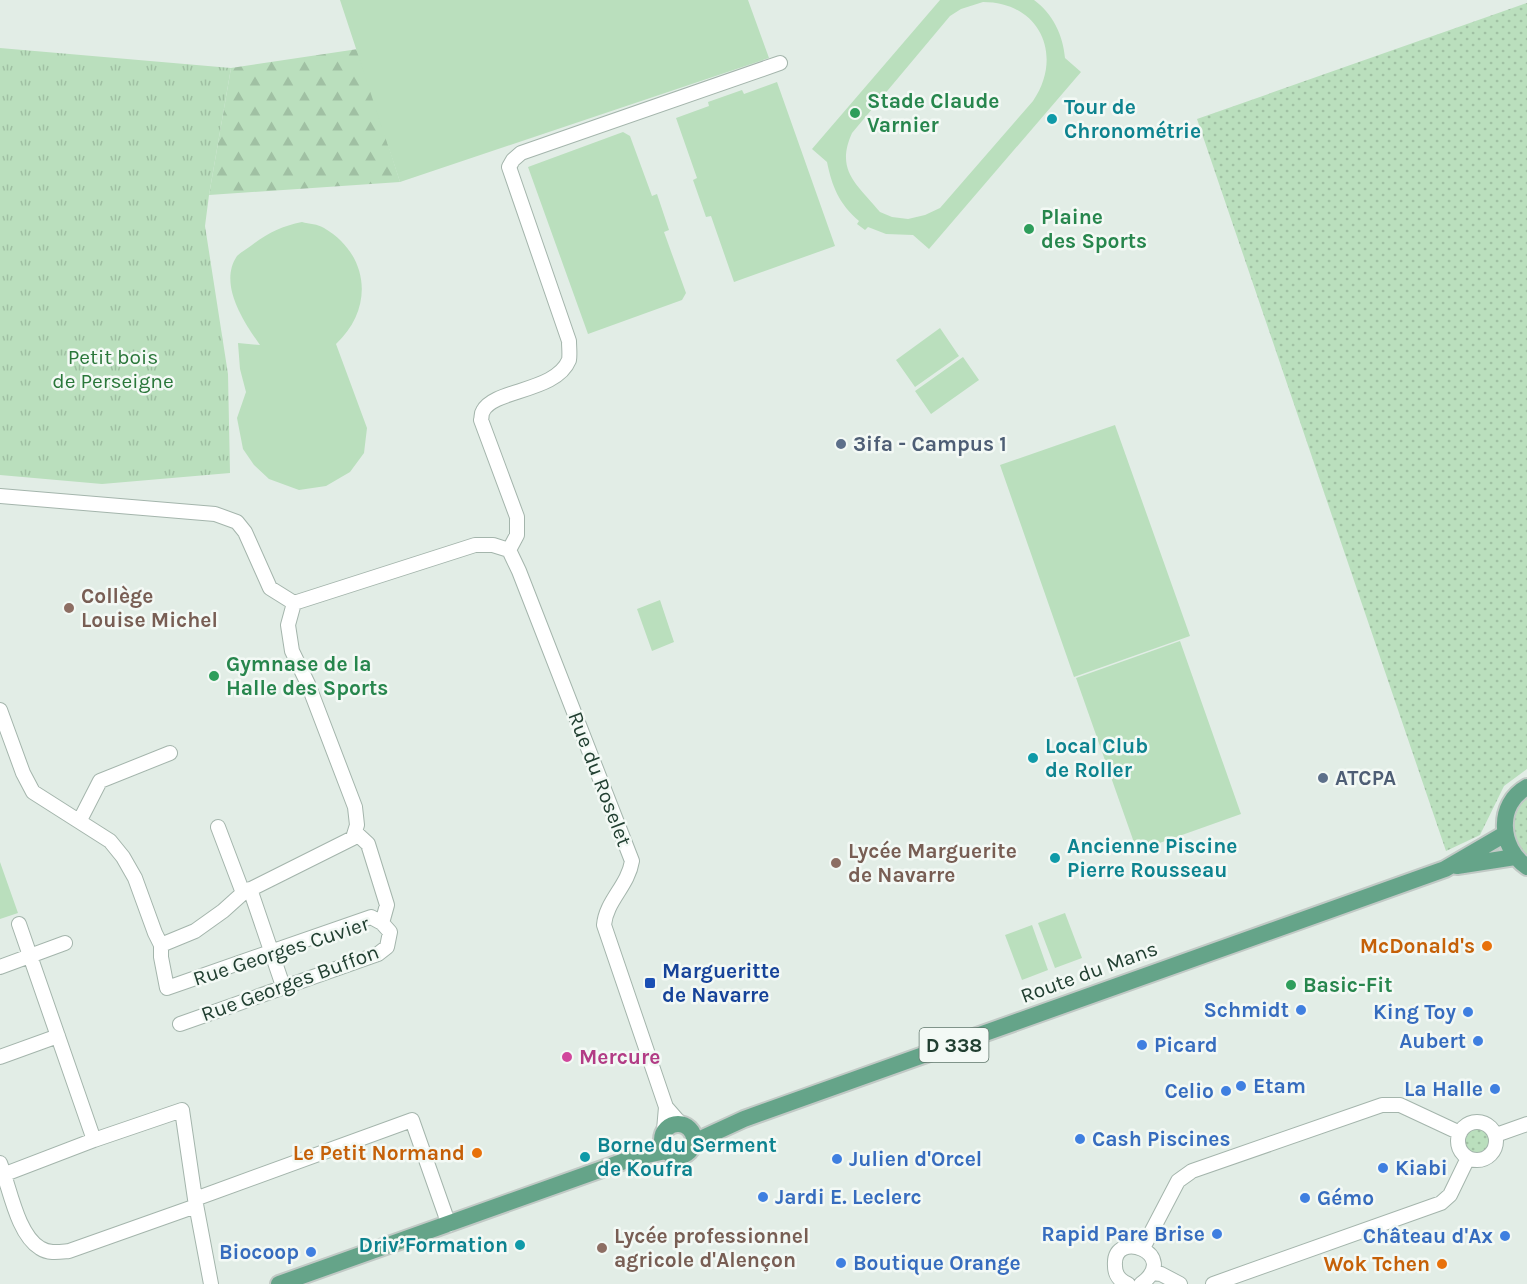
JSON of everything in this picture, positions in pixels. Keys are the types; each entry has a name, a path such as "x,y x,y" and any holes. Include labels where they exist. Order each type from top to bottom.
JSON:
{"main road":[{"path":"1521,862 1508,846 1504,834 1505,818 1511,802 1521,790 1527,787"},
{"name":"Route du Mans","path":"688,1131 744,1119 1450,867 1504,834"},
{"name":"Route du Mans","path":"1450,867 1521,862"},
{"path":"279,1284 633,1158 664,1140 672,1124 688,1131 691,1150 681,1156 675,1156 664,1140"}],"street":[{"path":"0,496 229,517 237,522 245,532 270,588 294,603 475,544 493,545 509,550 517,535 517,517 481,420 483,411 493,402 551,379 560,372 569,359 570,341 509,167 521,153 780,63"},
{"name":"Rue du Roselet","path":"509,550 632,861 626,882 605,913 604,925 666,1107 664,1140"},
{"path":"0,710 23,773 33,792 110,841 123,856 135,878 154,933 161,945 195,931 247,891 344,845 353,838 357,825 355,807 308,684 292,651 288,625 294,603"},
{"path":"80,820 100,781 170,753"},
{"path":"218,827 247,891 283,986"},
{"path":"355,832 368,844 387,905 386,927"},
{"name":"Rue Georges Cuvier","path":"161,945 167,988 371,917 386,927"},
{"path":"19,924 94,1140"},
{"name":"Rue Georges Buffon","path":"180,1024 378,954 387,947 386,927"},
{"path":"0,967 65,943"},
{"path":"0,1057 58,1036"},
{"path":"1143,1248 1178,1182 1192,1171 1382,1105 1400,1106 1460,1133"},
{"name":"Rue du Roselet","path":"666,1107 688,1131"},
{"path":"210,1284 195,1202 182,1110 2,1171 24,1231 42,1250 54,1253 69,1251 195,1202 411,1120 449,1225"},
{"path":"1477,1122 1490,1127 1496,1135 1496,1147 1490,1156 1481,1160 1471,1159 1462,1153 1458,1138 1469,1124 1477,1122"},
{"path":"1496,1135 1527,1124"},
{"path":"1213,1284 1441,1203 1448,1198 1466,1162 1471,1159"},
{"path":"1128,1284 1121,1281 1115,1273 1114,1262 1118,1253 1127,1247 1137,1246 1143,1248 1153,1258 1154,1269 1149,1278 1141,1284"},
{"path":"1152,1273 1161,1274 1179,1284"}],"green space":[{"path":"340,0 748,0 769,58 400,182"},
{"name":"Stade Claude Varnier","path":"940,0 1034,0 1052,18 1062,41 1065,58 1081,72 929,249 913,235 886,234 868,227 865,230 857,224 859,221 846,208 837,194 827,162 812,149","holes":["983,2 1003,4 1019,11 1032,21 1041,35 1046,50 1046,67 1042,84 1033,101 940,208 908,219 892,217 880,212 857,185 847,167 847,146 852,133 950,16 961,9"]},
{"path":"1527,3 1527,769 1504,786 1480,835 1446,851 1197,119"},
{"name":"Petit bois de Perseigne","path":"0,48 231,68 205,226 228,374 230,473 102,484 0,475"},
{"path":"358,49 400,182 209,195 231,68"},
{"path":"777,82 835,246 734,282 711,216 706,217 693,180 697,178 676,118 709,106 708,102 742,90 744,94"},
{"path":"623,132 630,136 652,196 657,194 669,230 664,232 686,293 682,300 588,334 528,167"},
{"path":"302,222 322,227 339,239 351,253 358,267 362,283 357,315 336,344 367,428 364,453 350,472 326,486 299,490 269,479 254,465 243,449 237,418 246,392 240,369 238,343 260,345 235,302 230,278 232,267 240,253 276,231"},
{"path":"940,328 959,356 915,387 896,360"},
{"path":"963,357 979,380 931,414 915,391"},
{"path":"1115,425 1190,636 1074,677 1000,465"},
{"path":"660,600 674,642 652,651 637,609"},
{"path":"1180,641 1241,814 1137,851 1076,678"},
{"path":"1527,797 1527,856 1516,842 1514,827 1517,811"},
{"path":"0,862 18,913 0,919"},
{"path":"1065,913 1082,958 1055,968 1038,923"},
{"path":"1032,925 1048,970 1022,980 1005,935"},
{"path":"1477,1127 1487,1131 1491,1141 1487,1151 1477,1155 1467,1151 1463,1141 1467,1131"}],"place":[{"name":"Stade Claude Varnier","path":"855,113"},
{"name":"Tour de Chronométrie","path":"1052,119"},
{"name":"Plaine des Sports","path":"1029,229"},
{"name":"3ifa - Campus 1","path":"841,444"},
{"name":"Collège Louise Michel","path":"69,608"},
{"name":"Gymnase de la Halle des Sports","path":"214,676"},
{"name":"Local Club de Roller","path":"1033,758"},
{"name":"ATCPA","path":"1323,778"},
{"name":"Ancienne Piscine Pierre Rousseau","path":"1055,858"},
{"name":"Lycée Marguerite de Navarre","path":"836,863"},
{"name":"McDonald's","path":"1487,946"},
{"name":"Margueritte de Navarre","path":"650,983"},
{"name":"Basic-Fit","path":"1291,985"},
{"name":"Schmidt","path":"1301,1010"},
{"name":"King Toy","path":"1468,1012"},
{"name":"Aubert","path":"1478,1041"},
{"name":"Picard","path":"1142,1045"},
{"name":"Mercure","path":"567,1057"},
{"name":"Etam","path":"1241,1086"},
{"name":"La Halle","path":"1495,1089"},
{"name":"Celio","path":"1226,1091"},
{"name":"Cash Piscines","path":"1080,1139"},
{"name":"Le Petit Normand","path":"477,1153"},
{"name":"Borne du Serment de Koufra","path":"585,1157"},
{"name":"Julien d'Orcel","path":"837,1159"},
{"name":"Kiabi","path":"1383,1168"},
{"name":"Jardi E. Leclerc","path":"763,1197"},
{"name":"Gémo","path":"1305,1198"},
{"name":"Rapid Pare Brise","path":"1217,1234"},
{"name":"Château d'Ax","path":"1505,1236"},
{"name":"Driv’Formation","path":"520,1245"},
{"name":"Lycée professionnel agricole d'Alençon","path":"602,1248"},
{"name":"Biocoop","path":"311,1252"},
{"name":"Boutique Orange","path":"841,1263"},
{"name":"Wok Tchen","path":"1442,1264"}]}
